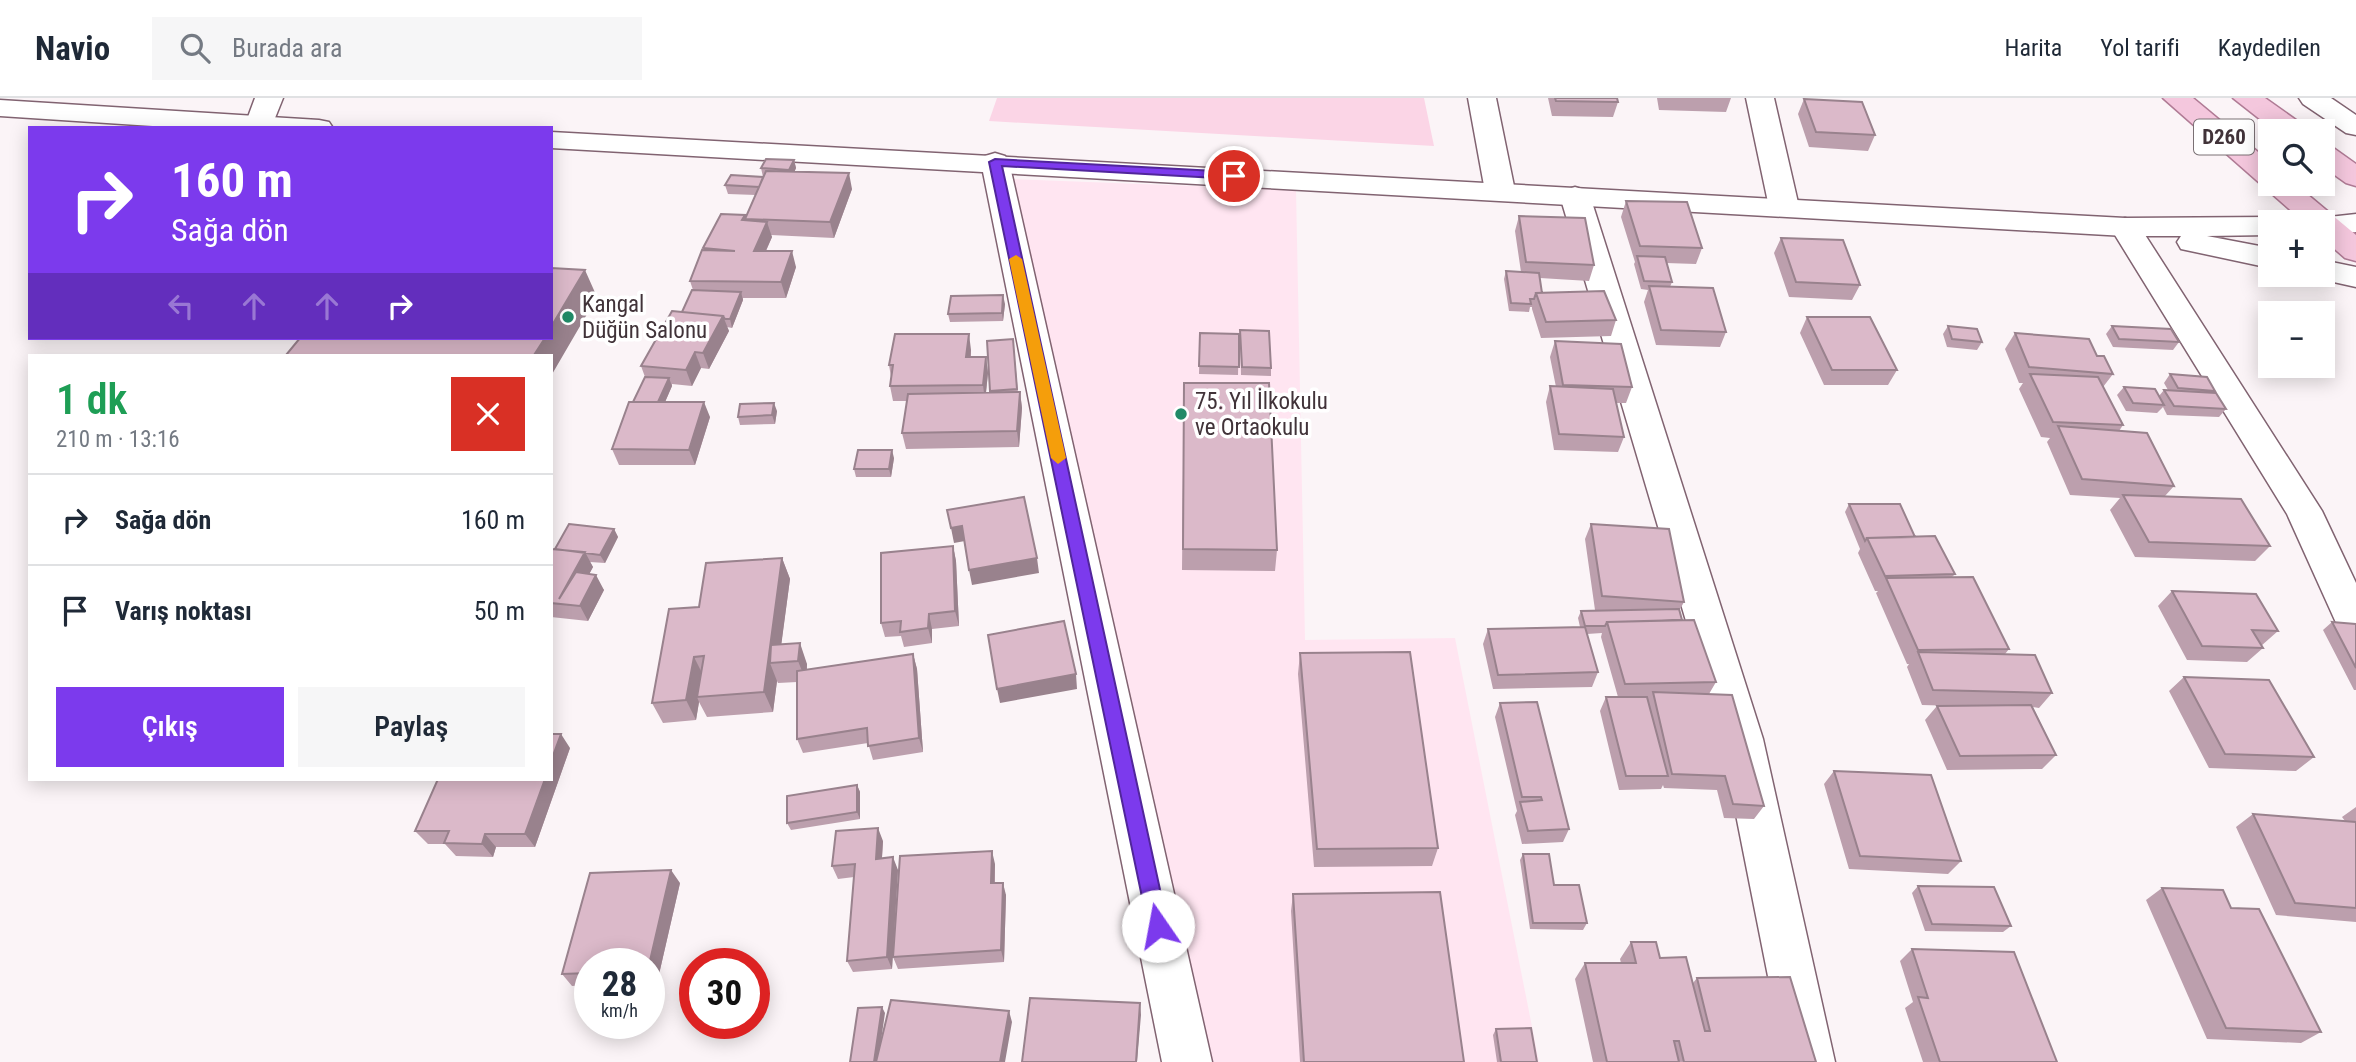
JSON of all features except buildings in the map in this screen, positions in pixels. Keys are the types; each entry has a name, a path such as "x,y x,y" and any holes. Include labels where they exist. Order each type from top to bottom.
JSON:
{"main road":[{"name":"D260","path":"2177,98 2258,167"},
{"name":"D260","path":"2247,98 2276,119"},
{"path":"2335,162 2356,177"},
{"path":"2291,196 2307,210"},
{"path":"2335,234 2356,251"}],"street":[{"path":"260,125 269,98"},
{"path":"1482,98 1500,191"},
{"path":"1760,98 1784,207"},
{"path":"2313,98 2356,127"},
{"path":"0,108 280,126"},
{"path":"553,140 995,162 2125,227 2258,226"},
{"path":"995,162 1187,1062"},
{"path":"1575,195 1742,739 1810,1062"},
{"path":"2335,224 2356,223"},
{"path":"2125,227 2258,255"},
{"path":"2125,227 2304,511 2356,625"},
{"path":"2335,273 2356,277"}],"shaded area":[{"path":"997,98 1424,98 1434,146 989,121"},
{"name":"75. Yıl İlkokulu ve Ortaokulu","path":"1010,179 1296,190 1305,640 1455,638 1539,1062 1205,1062"}],"slow traffic":[{"path":"1016,259 1058,458"}],"place":[{"name":"Kangal Düğün Salonu","path":"568,317"},
{"name":"75. Yıl İlkokulu ve Ortaokulu","path":"1181,414"}],"route":[{"path":"1158,926 995,162 1234,176"}]}
